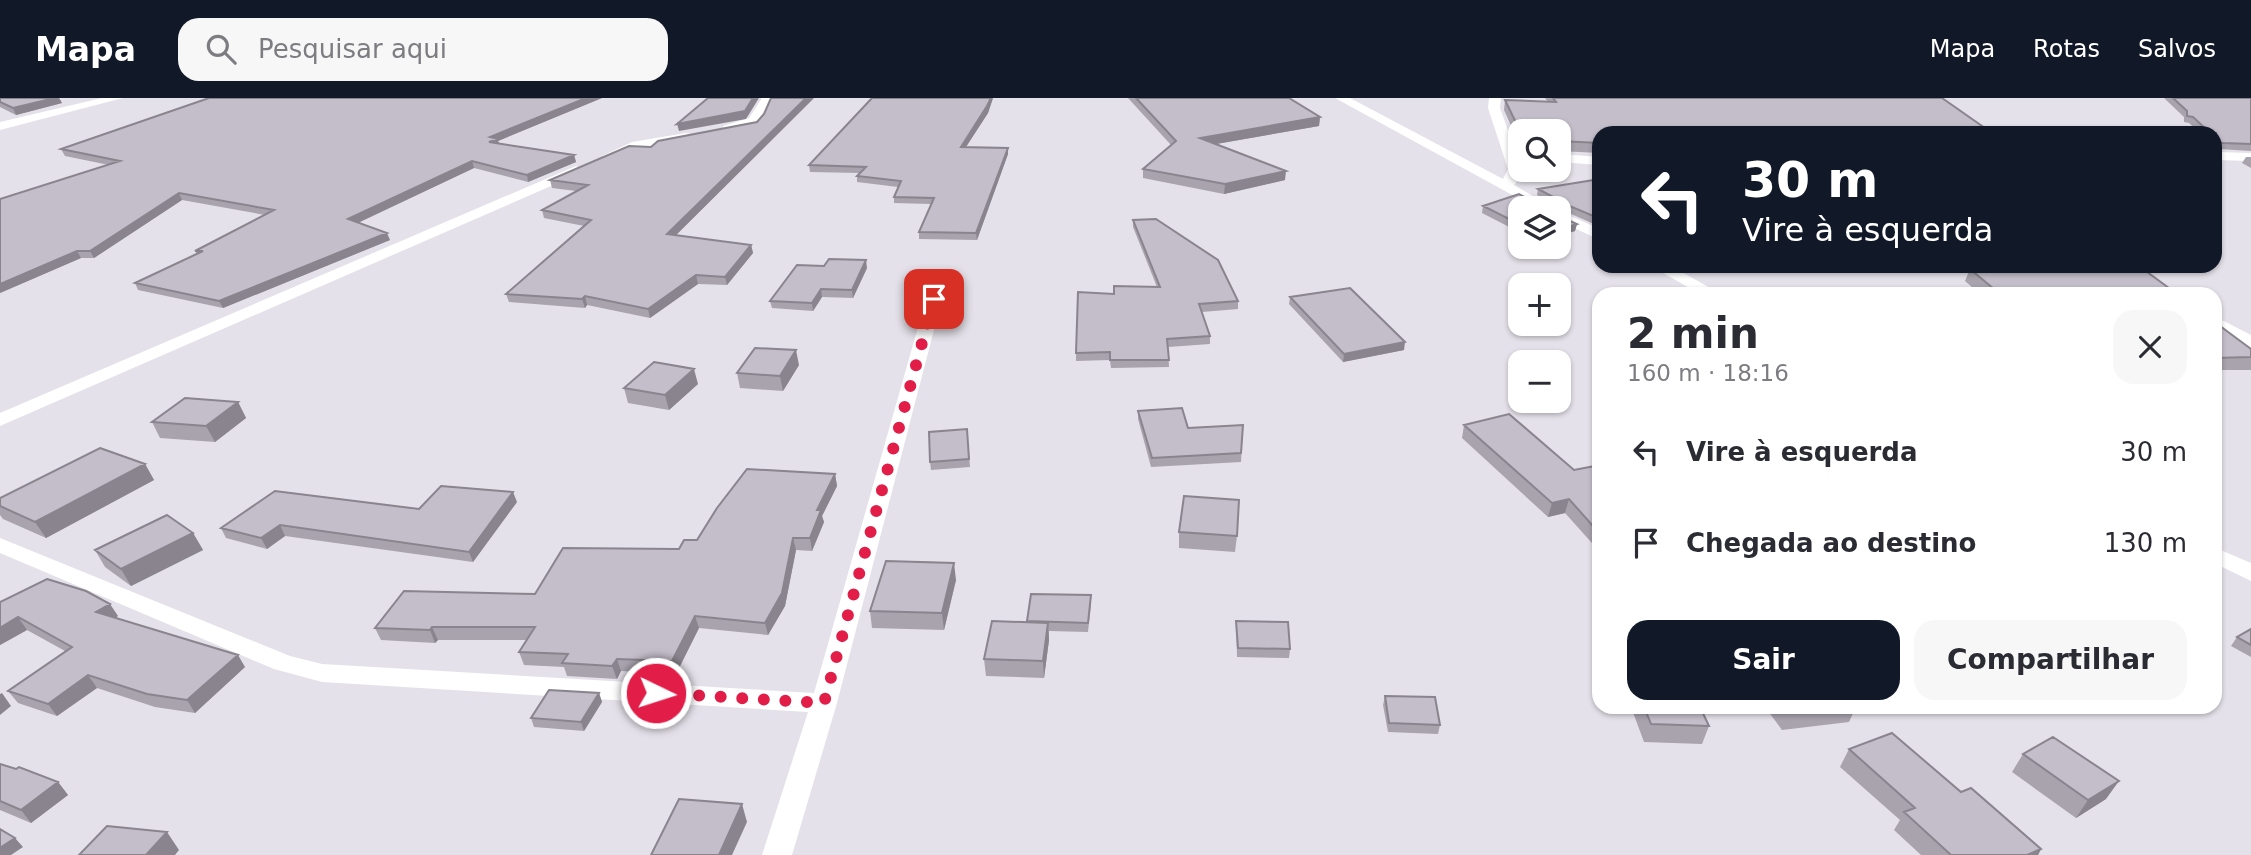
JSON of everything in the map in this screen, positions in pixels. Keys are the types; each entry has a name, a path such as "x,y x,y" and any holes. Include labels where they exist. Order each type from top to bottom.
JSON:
{"street":[{"path":"0,126 117,98"},
{"path":"0,420 626,148 751,124 757,120 768,98"},
{"path":"1341,98 1524,196"},
{"path":"1494,98 1494,108 1508,140"},
{"path":"2222,156 2251,157"},
{"path":"1571,160 1592,161"},
{"path":"1504,186 1508,182"},
{"path":"1571,221 1592,231"},
{"path":"1672,273 1699,287"},
{"path":"776,855 824,703 934,299"},
{"path":"2222,326 2251,343"},
{"path":"0,545 284,663 322,673 824,703"},
{"path":"2222,558 2251,573"}],"building":[{"path":"0,98 55,98 13,108 0,102"},
{"path":"209,98 586,98 490,137 498,139 489,142 574,155 527,175 472,161 348,219 387,233 219,301 135,283 203,251 195,251 274,210 179,193 90,251 77,251 0,284 0,199 120,161 61,149"},
{"path":"708,98 753,98 745,111 677,124"},
{"path":"771,98 806,98 667,234 751,245 725,277 696,275 648,309 585,296 582,299 506,294 591,220 542,210 588,185 550,180 629,146 651,147 658,141 757,122"},
{"path":"872,98 991,98 961,147 1008,148 976,233 919,232 934,198 894,197 901,181 857,176 866,167 809,165"},
{"path":"1136,98 1289,98 1320,117 1200,138 1286,171 1225,184 1143,169 1176,141"},
{"path":"1553,98 1942,98 1982,126 1592,126 1592,143 1571,142 1571,119 1514,119 1505,100 1556,102"},
{"path":"2173,98 2251,98 2251,144 2222,143 2222,126 2203,126 2193,117 2187,116 2187,111"},
{"path":"1592,180 1592,215 1571,207 1571,196 1551,196 1538,189"},
{"path":"1508,198 1508,218 1483,206"},
{"path":"1156,219 1218,260 1238,301 1199,304 1210,336 1167,339 1169,360 1110,360 1110,352 1076,353 1078,292 1114,294 1114,286 1160,287 1133,220"},
{"path":"829,259 866,260 852,290 821,289 812,303 770,301 797,265 824,266"},
{"path":"1975,273 2148,273 2168,287 1992,287"},
{"path":"1350,288 1405,342 1344,354 1290,297"},
{"path":"2222,327 2251,349 2251,357 2222,358"},
{"path":"755,348 796,350 780,376 737,373"},
{"path":"654,362 694,369 665,395 624,388"},
{"path":"185,398 238,402 206,426 152,422"},
{"path":"1182,408 1188,428 1243,425 1241,453 1152,458 1138,411"},
{"path":"1509,414 1574,470 1592,467 1592,525 1569,499 1552,503 1464,425"},
{"path":"967,429 969,459 930,462 929,432"},
{"path":"100,448 145,464 35,522 0,506 0,498"},
{"path":"747,469 835,474 817,510 821,510 810,538 793,538 782,593 765,623 695,616 672,661 617,659 612,666 562,663 568,654 519,652 535,627 432,627 430,630 375,628 404,591 535,594 563,548 679,549 684,540 697,540"},
{"path":"441,486 513,492 469,552 280,525 261,538 221,528 275,491 419,509"},
{"path":"1184,496 1239,500 1237,536 1179,532"},
{"path":"167,515 193,533 121,569 95,550"},
{"path":"886,561 954,563 942,613 870,611"},
{"path":"47,579 86,591 110,604 96,612 238,655 187,700 147,694 88,675 48,704 8,691 72,647 18,617 0,628 0,602"},
{"path":"1031,594 1091,595 1088,623 1027,621"},
{"path":"992,621 1048,623 1043,661 984,659"},
{"path":"1236,621 1288,622 1290,649 1238,648"},
{"path":"2251,629 2251,645 2237,637"},
{"path":"549,690 599,693 581,722 531,718"},
{"path":"1385,696 1435,697 1440,725 1389,723"},
{"path":"1647,714 1703,714 1709,726 1651,724"},
{"path":"1892,733 1961,792 1971,788 2041,849 2027,855 1951,855 1904,812 1915,808 1849,749"},
{"path":"2053,737 2119,781 2088,800 2023,754"},
{"path":"0,764 16,769 19,767 58,782 21,810 0,801"},
{"path":"679,799 742,804 719,855 651,855"},
{"path":"107,826 167,832 146,855 79,855"},
{"path":"0,829 15,838 0,848"}],"route":[{"path":"656,693 824,703 934,299"}]}
